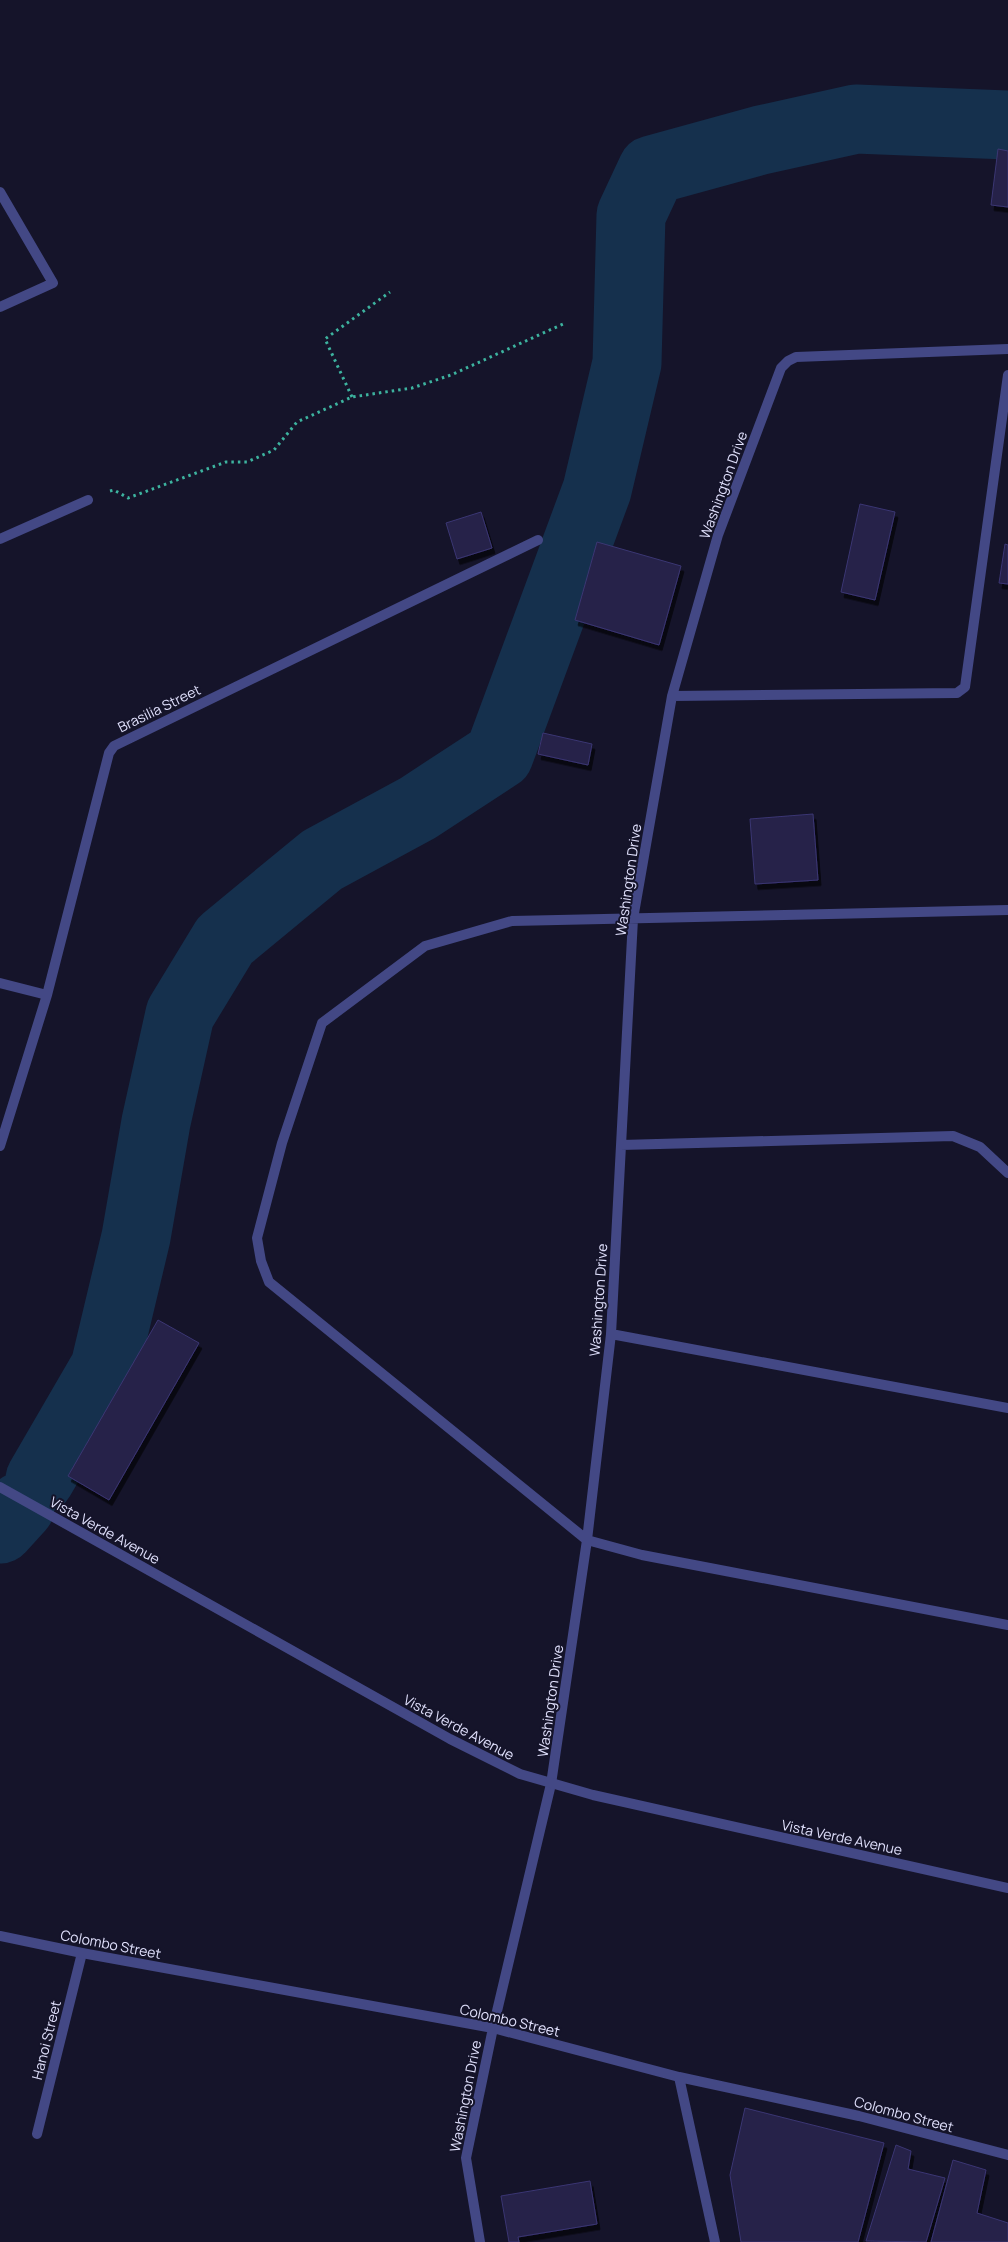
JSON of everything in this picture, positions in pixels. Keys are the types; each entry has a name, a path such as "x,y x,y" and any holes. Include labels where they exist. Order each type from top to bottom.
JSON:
{"street":[{"path":"0,192 52,283 0,307"},
{"name":"Washington Drive","path":"480,2242 466,2158 493,2028 551,1784 587,1540 611,1334 633,919 672,696 718,535 782,368 788,361 796,357 1008,349"},
{"path":"672,696 958,693 962,691 965,687 1008,375"},
{"path":"0,539 88,500"},
{"name":"Brasilia Street","path":"0,1146 47,995 109,752 114,746 538,540"},
{"path":"1008,910 512,921 425,946 322,1023 282,1143 257,1238 261,1261 269,1282 587,1540 642,1555 1008,1625"},
{"path":"0,983 47,995"},
{"path":"621,1145 953,1136 980,1147 1008,1173"},
{"path":"611,1334 1008,1408"},
{"name":"Vista Verde Avenue","path":"0,1487 491,1761 520,1774 551,1784 680,1816 1008,1888"},
{"name":"Colombo Street","path":"0,1936 82,1953 493,2028 679,2076 859,2116 1008,2155"},
{"name":"Hanoi Street","path":"37,2134 82,1953"},
{"path":"679,2076 715,2242"}],"path":[{"path":"352,397 325,339 390,292"},
{"path":"88,500 114,490 128,498 226,462 247,462 274,450 297,422 352,397 412,388 451,376 563,324"}],"building":[{"path":"998,149 1008,151 1008,207 991,205"},
{"path":"860,504 895,512 875,600 841,592"},
{"path":"481,512 492,548 457,559 446,523"},
{"path":"597,542 681,566 659,645 575,620"},
{"path":"1005,544 1008,545 1008,584 999,583"},
{"path":"543,733 592,744 588,765 538,754"},
{"path":"813,814 818,880 755,884 750,819"},
{"path":"158,1320 199,1343 109,1500 68,1476"},
{"path":"745,2108 884,2143 858,2242 741,2242 730,2175"},
{"path":"896,2145 911,2151 908,2169 945,2178 926,2242 866,2241"},
{"path":"953,2160 986,2170 977,2213 1008,2223 1008,2242 931,2242"},
{"path":"590,2181 597,2224 518,2237 519,2242 509,2242 501,2196"}],"waterway":[{"path":"40,1479 105,1367 136,1237 156,1122 180,1014 225,940 322,860 418,808 499,755 597,490 627,363 631,215 652,170 761,140 856,119 1008,125"},
{"path":"0,1529 20,1507"}]}
